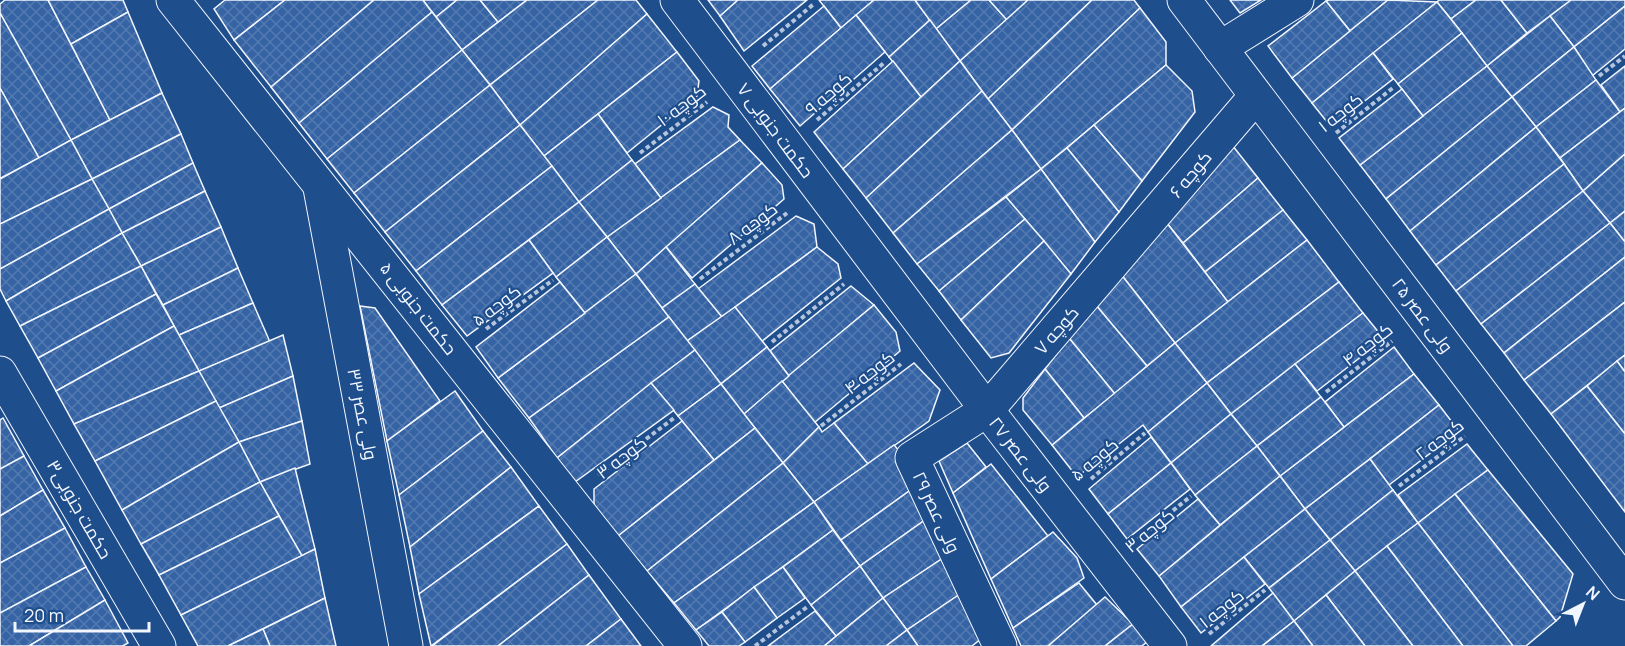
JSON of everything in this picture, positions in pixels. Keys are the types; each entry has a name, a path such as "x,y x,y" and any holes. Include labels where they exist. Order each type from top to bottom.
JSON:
{"street":[{"name":"حکمت جنوبی ۵","path":"173,0 684,646"},
{"name":"حکمت جنوبی ۷","path":"677,0 874,259"},
{"name":"ولی عصر ۲۵","path":"1184,0 1625,583"},
{"path":"1220,48 1297,0"},
{"name":"کوچه ۶","path":"1124,251 1256,97"},
{"name":"ولی عصر ۳۳","path":"320,183 406,646"},
{"name":"کوچه ۷","path":"987,410 1124,251"},
{"name":"ولی عصر ۲۷","path":"874,259 987,410 1170,646"},
{"name":"حکمت جنوبی۳","path":"0,373 159,646"},
{"name":"ولی عصر ۲۹","path":"987,410 912,458 1000,646"}],"path":[{"name":"کوچه ۱۰","path":"640,153 735,76 815,3"},
{"path":"1599,76 1625,56"},
{"name":"کوچه ۹","path":"788,145 885,62"},
{"name":"کوچه ۱","path":"1304,158 1394,87"},
{"name":"کوچه ۸","path":"700,279 820,188"},
{"path":"772,342 874,259"},
{"name":"کوچه ۵","path":"454,353 553,280"},
{"name":"کوچه ۴","path":"1326,392 1424,317"},
{"name":"کوچه ۴","path":"821,426 934,339"},
{"name":"کوچه ۲","path":"1399,486 1496,412"},
{"name":"کوچه ۳","path":"568,497 674,418"},
{"name":"کوچه ۵","path":"1060,505 1145,433"},
{"name":"کوچه ۳","path":"1107,564 1191,496"},
{"name":"کوچه ۱","path":"1203,639 1265,590"},
{"path":"755,646 807,607"}],"building":[{"path":"5,0 48,0 110,120 71,140 0,13 0,4"},
{"path":"48,0 123,0 128,12 71,44"},
{"path":"225,0 285,0 234,40 214,9"},
{"path":"285,0 374,0 271,87 234,40"},
{"path":"374,0 423,0 432,12 299,123 271,87"},
{"path":"423,0 457,0 436,17"},
{"path":"457,0 480,0 498,22 462,50 436,17"},
{"path":"480,0 527,0 498,22"},
{"path":"527,0 598,0 490,85 462,50"},
{"path":"598,0 636,0 647,14 520,125 490,85"},
{"path":"708,0 738,0 720,16"},
{"path":"738,0 807,0 744,51 720,16"},
{"path":"819,0 874,0 841,28"},
{"path":"874,0 915,0 930,20 889,57 856,15"},
{"path":"915,0 971,0 936,29"},
{"path":"971,0 989,0 1007,20 960,61 936,29"},
{"path":"989,0 1028,0 1007,20"},
{"path":"1028,0 1092,0 988,99 960,61"},
{"path":"1092,0 1134,0 1140,8 1012,130 988,99"},
{"path":"1230,0 1261,0 1240,13"},
{"path":"1388,0 1350,31 1326,1"},
{"path":"1388,0 1437,2 1312,103 1292,78"},
{"path":"1439,0 1476,0 1451,19 1437,2"},
{"path":"1476,0 1501,0 1527,33 1487,66 1451,19"},
{"path":"1501,0 1569,0 1570,1 1527,33"},
{"path":"1571,0 1625,0 1625,6 1574,47 1550,16"},
{"path":"1326,1 1350,31 1292,78 1268,46"},
{"path":"1437,2 1462,33 1398,84 1373,53"},
{"path":"824,6 841,28 770,89 752,66"},
{"path":"1625,6 1625,49 1592,76 1574,47"},
{"path":"1140,8 1166,42 1166,65 1041,169 1012,130"},
{"path":"128,12 162,93 110,120 71,44"},
{"path":"432,12 462,50 327,159 299,123"},
{"path":"0,13 71,140 39,158 0,88"},
{"path":"647,14 677,52 544,156 520,125"},
{"path":"856,15 885,52 800,126 770,89"},
{"path":"1550,16 1574,47 1512,97 1487,66"},
{"path":"930,20 960,61 921,97 889,57"},
{"path":"1462,33 1487,66 1423,116 1398,84"},
{"path":"1574,47 1596,80 1536,127 1512,97"},
{"path":"462,50 490,85 354,193 327,159"},
{"path":"677,52 699,81 697,96 627,153 598,114"},
{"path":"1373,53 1393,79 1331,127 1312,103"},
{"path":"893,61 921,97 843,169 814,132"},
{"path":"960,61 982,91 866,198 843,169"},
{"path":"1166,65 1192,91 1195,112 1142,181 1094,125"},
{"path":"1487,66 1512,97 1386,199 1360,165"},
{"path":"1625,66 1625,108 1620,112 1601,85"},
{"path":"1596,80 1620,112 1560,158 1536,127"},
{"path":"490,85 520,125 385,232 354,193"},
{"path":"0,88 39,158 1,178 0,177"},
{"path":"1402,89 1423,116 1360,165 1339,138"},
{"path":"982,91 1012,130 893,233 866,198"},
{"path":"162,93 181,134 92,179 71,140"},
{"path":"1512,97 1536,127 1410,231 1386,199"},
{"path":"713,107 729,115 728,127 740,140 661,198 635,164"},
{"path":"1625,108 1625,154 1583,191 1560,158"},
{"path":"598,114 632,160 579,202 544,156"},
{"path":"520,125 552,166 416,271 385,232"},
{"path":"1094,125 1142,181 1119,212 1067,148"},
{"path":"1536,127 1564,164 1436,265 1410,231"},
{"path":"1012,130 1041,169 917,264 893,233"},
{"path":"181,134 193,163 109,209 92,179"},
{"path":"1225,136 1258,178 1183,243 1163,218"},
{"path":"71,140 92,179 0,224 0,179"},
{"path":"740,140 762,163 636,274 607,237"},
{"path":"1067,148 1119,212 1095,242 1041,169"},
{"path":"1625,154 1625,211 1610,223 1583,191"},
{"path":"632,160 661,198 607,237 579,202"},
{"path":"193,163 205,191 122,233 109,209"},
{"path":"762,163 782,185 784,199 692,278 666,247"},
{"path":"1564,164 1583,191 1456,291 1436,265"},
{"path":"552,166 579,202 442,305 416,271"},
{"path":"1041,169 1095,242 1071,274 1006,197"},
{"path":"1258,178 1283,210 1205,272 1183,243"},
{"path":"92,179 109,209 0,269 0,224"},
{"path":"205,191 221,227 141,266 122,233"},
{"path":"1583,191 1610,223 1481,324 1456,291"},
{"path":"1006,197 1025,219 939,291 917,264"},
{"path":"579,202 607,237 556,277 529,240"},
{"path":"109,209 122,233 6,301 0,289 0,269"},
{"path":"1283,210 1307,240 1228,302 1205,272"},
{"path":"1625,211 1625,242 1610,223"},
{"path":"796,216 814,224 817,247 722,317 698,289"},
{"path":"1163,218 1228,302 1175,343 1120,273"},
{"path":"1025,219 1044,241 961,320 939,291"},
{"path":"1610,223 1625,242 1625,257 1504,353 1481,324"},
{"path":"221,227 238,268 163,305 141,266"},
{"path":"122,233 141,266 20,326 6,301"},
{"path":"607,237 636,274 585,313 556,277"},
{"path":"529,240 553,273 467,336 442,305"},
{"path":"1307,240 1339,282 1207,383 1175,343"},
{"path":"1044,241 1071,274 1009,353 991,358 961,320"},
{"path":"666,247 695,284 662,308 636,274"},
{"path":"817,247 838,264 841,278 761,342 735,307"},
{"path":"1625,257 1625,302 1524,380 1504,353"},
{"path":"141,266 156,294 38,358 20,326"},
{"path":"238,268 253,303 179,335 163,305"},
{"path":"1120,273 1175,343 1147,366 1095,304"},
{"path":"636,274 669,317 529,418 498,378"},
{"path":"560,282 585,313 498,378 476,347"},
{"path":"1339,282 1363,313 1231,414 1207,383"},
{"path":"695,284 722,317 687,341 662,308"},
{"path":"851,286 874,305 789,376 770,351"},
{"path":"156,294 174,326 56,391 38,358"},
{"path":"1625,302 1625,355 1551,414 1524,380"},
{"path":"253,303 270,342 199,371 179,335"},
{"path":"1095,304 1147,366 1115,394 1069,338"},
{"path":"874,305 896,332 900,351 814,423 782,381"},
{"path":"360,306 375,308 440,401 387,441"},
{"path":"735,307 767,347 721,384 687,341"},
{"path":"1363,313 1384,339 1317,391 1295,364"},
{"path":"669,317 695,350 557,458 529,418"},
{"path":"174,326 199,371 74,424 56,391"},
{"path":"283,335 293,376 219,408 199,371"},
{"path":"1069,338 1115,394 1084,418 1045,369"},
{"path":"1175,343 1207,383 1148,432 1143,425 1077,477 1052,445"},
{"path":"767,347 789,376 744,414 721,384"},
{"path":"1394,347 1414,374 1344,427 1325,402"},
{"path":"695,350 721,384 678,416 651,383"},
{"path":"1625,355 1625,372 1617,361"},
{"path":"1617,361 1625,372 1625,434 1587,386"},
{"path":"914,363 940,390 929,421 868,464 834,423"},
{"path":"1295,364 1321,397 1257,446 1231,414"},
{"path":"1045,369 1084,418 1052,445 1023,410 1023,398"},
{"path":"199,371 216,401 95,461 74,424"},
{"path":"1414,374 1439,405 1305,509 1280,476"},
{"path":"293,376 302,421 239,442 219,408"},
{"path":"782,381 819,427 783,463 744,414"},
{"path":"651,383 674,410 575,482 557,458"},
{"path":"1207,383 1231,414 1171,463 1148,432"},
{"path":"721,384 755,428 714,460 678,416"},
{"path":"1587,386 1625,434 1625,512 1551,414"},
{"path":"455,391 483,431 399,495 387,441"},
{"path":"1321,397 1344,427 1280,476 1257,446"},
{"path":"216,401 239,442 122,510 95,461"},
{"path":"1439,405 1459,431 1389,485 1370,459"},
{"path":"1231,414 1257,446 1195,495 1171,463"},
{"path":"3,418 24,456 0,469 0,420"},
{"path":"302,421 310,464 260,482 239,442"},
{"path":"682,421 714,460 618,536 594,505 594,489"},
{"path":"834,423 868,464 814,502 783,463 819,427 822,432"},
{"path":"755,428 783,463 647,571 618,536"},
{"path":"483,431 511,467 410,547 399,495"},
{"path":"1151,437 1171,463 1108,514 1089,489"},
{"path":"239,442 260,482 141,544 122,510"},
{"path":"967,443 986,467 953,493 939,461"},
{"path":"1467,444 1488,470 1418,523 1398,495"},
{"path":"894,445 903,455 912,489 841,540 814,502"},
{"path":"1257,446 1280,476 1220,525 1195,495"},
{"path":"24,456 43,490 0,516 0,469"},
{"path":"1370,459 1393,490 1330,540 1305,509"},
{"path":"783,463 814,502 674,603 647,571"},
{"path":"1171,463 1190,489 1127,539 1108,514"},
{"path":"991,464 1048,536 991,579 953,493"},
{"path":"511,467 539,506 419,594 410,547"},
{"path":"295,468 315,549 302,556 260,482"},
{"path":"1488,470 1573,574 1560,617 1556,621 1455,494"},
{"path":"1280,476 1305,509 1181,607 1159,576"},
{"path":"260,482 279,516 159,575 141,544"},
{"path":"912,489 925,520 860,566 841,540"},
{"path":"43,490 65,528 0,563 0,516"},
{"path":"1393,490 1418,523 1355,571 1330,540"},
{"path":"1455,494 1556,621 1526,646 1513,646 1418,523"},
{"path":"1198,499 1220,525 1159,576 1137,549"},
{"path":"814,502 833,530 696,630 674,603"},
{"path":"539,506 567,544 431,646 419,594"},
{"path":"1305,509 1330,540 1269,588 1244,557"},
{"path":"279,516 302,556 181,615 159,575"},
{"path":"925,520 943,558 883,598 860,566"},
{"path":"1418,523 1513,646 1463,646 1387,546"},
{"path":"65,528 86,567 0,613 0,563"},
{"path":"833,530 860,566 811,605 783,567"},
{"path":"1053,532 1077,558 1084,578 1013,628 991,579"},
{"path":"1330,540 1355,571 1294,621 1269,588"},
{"path":"567,544 589,575 498,646 432,646"},
{"path":"1387,546 1463,646 1413,646 1355,571"},
{"path":"315,549 325,598 228,646 198,646 181,615"},
{"path":"1244,557 1265,584 1201,633 1181,607"},
{"path":"943,558 960,594 907,630 883,598"},
{"path":"860,566 883,598 836,636 811,605"},
{"path":"86,567 105,600 29,646 0,646 0,613"},
{"path":"783,567 805,598 777,618 754,587"},
{"path":"1355,571 1413,646 1365,646 1326,595"},
{"path":"589,575 621,619 586,646 498,646"},
{"path":"1079,583 1097,605 1048,646 1021,646 1013,628"},
{"path":"754,587 777,618 745,642 722,612"},
{"path":"1273,593 1294,621 1262,646 1211,646"},
{"path":"960,594 982,638 972,646 918,646 907,630"},
{"path":"1326,595 1365,646 1313,646 1294,621"},
{"path":"1105,597 1133,624 1105,646 1048,646"},
{"path":"325,598 336,646 270,646 263,629"},
{"path":"883,598 907,630 886,646 824,646"},
{"path":"105,600 128,643 123,646 29,646"},
{"path":"815,611 836,636 824,646 768,646"},
{"path":"722,612 745,642 739,646 709,646 696,630"},
{"path":"621,619 641,646 586,646"},
{"path":"1294,621 1313,646 1262,646"},
{"path":"1133,624 1150,639 1142,646 1105,646"},
{"path":"263,629 270,646 228,646"},
{"path":"907,630 918,646 886,646"}]}
